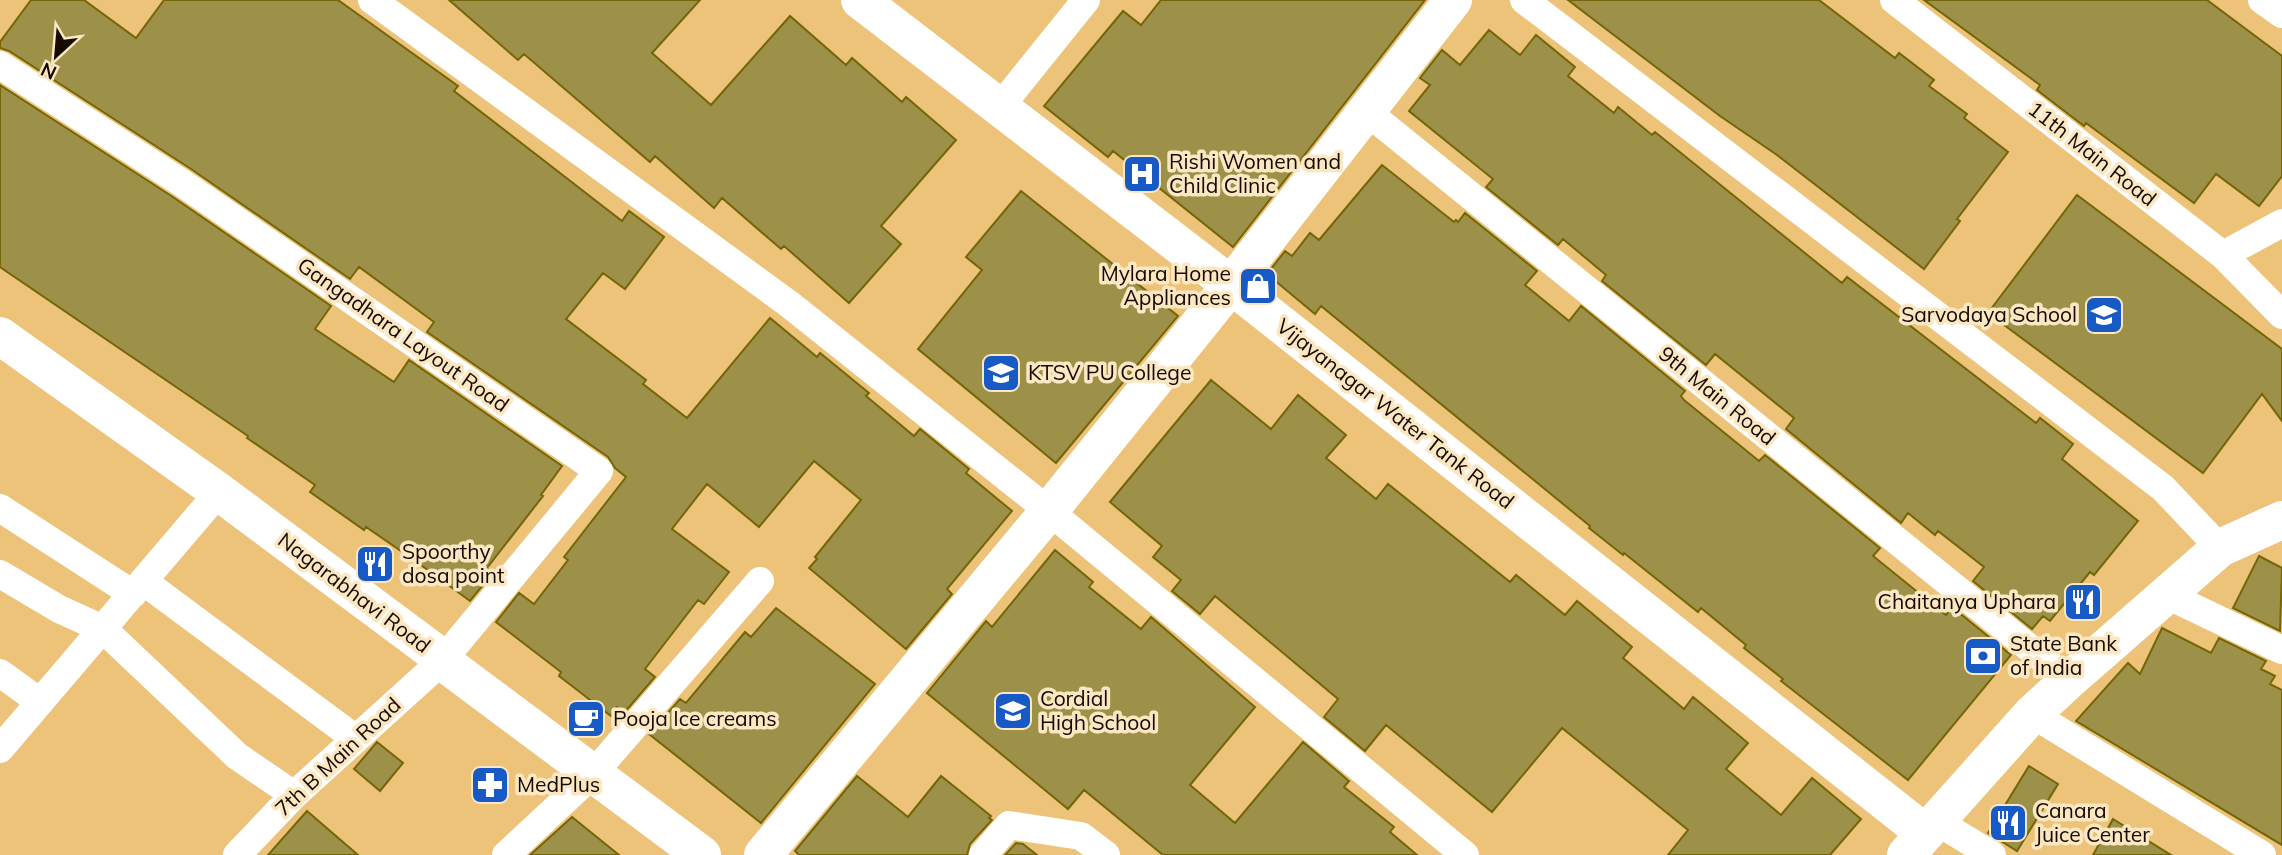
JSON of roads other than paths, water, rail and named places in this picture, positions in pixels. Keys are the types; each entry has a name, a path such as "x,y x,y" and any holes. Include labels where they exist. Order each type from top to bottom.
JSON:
{"street":[{"path":"372,0 789,304 1049,511 1465,855"},
{"name":"Vijayanagar Water Tank Road","path":"860,0 1231,285 1922,836"},
{"path":"999,108 1086,0"},
{"path":"763,855 1049,511 1231,285 1453,0"},
{"path":"1524,0 2163,488 2220,548"},
{"name":"11th Main Road","path":"1894,0 2223,255 2282,315"},
{"path":"2262,0 2282,14"},
{"name":"Gangadhara Layout Road","path":"0,65 182,183 599,471 442,662"},
{"name":"9th Main Road","path":"1366,111 2068,680"},
{"path":"2223,255 2282,223"},
{"name":"Nagarabhavi Road","path":"0,335 219,492 442,658 442,662 592,775 702,855"},
{"path":"0,749 219,492"},
{"path":"0,508 138,587 356,738"},
{"path":"1992,855 1922,836 2032,714 2165,594 2220,548 2282,520"},
{"path":"0,573 59,609 103,629 237,756 293,795"},
{"path":"506,855 592,775 760,581"},
{"path":"2165,594 2282,650"},
{"name":"7th B Main Road","path":"237,855 293,795 442,662"},
{"path":"0,673 40,702"},
{"path":"2032,714 2262,855"},
{"path":"983,855 1009,825 1081,836 1106,855"}],"place":[{"name":"Rishi Women and Child Clinic","path":"1142,174"},
{"name":"Mylara Home Appliances","path":"1258,286"},
{"name":"Sarvodaya School","path":"2104,315"},
{"name":"KTSV PU College","path":"1001,373"},
{"name":"Spoorthy dosa point","path":"375,564"},
{"name":"Chaitanya Uphara","path":"2083,602"},
{"name":"State Bank of India","path":"1983,656"},
{"name":"Cordial High School","path":"1013,711"},
{"name":"Pooja Ice creams","path":"586,719"},
{"name":"MedPlus","path":"490,785"},
{"name":"Canara Juice Center","path":"2008,823"}]}
